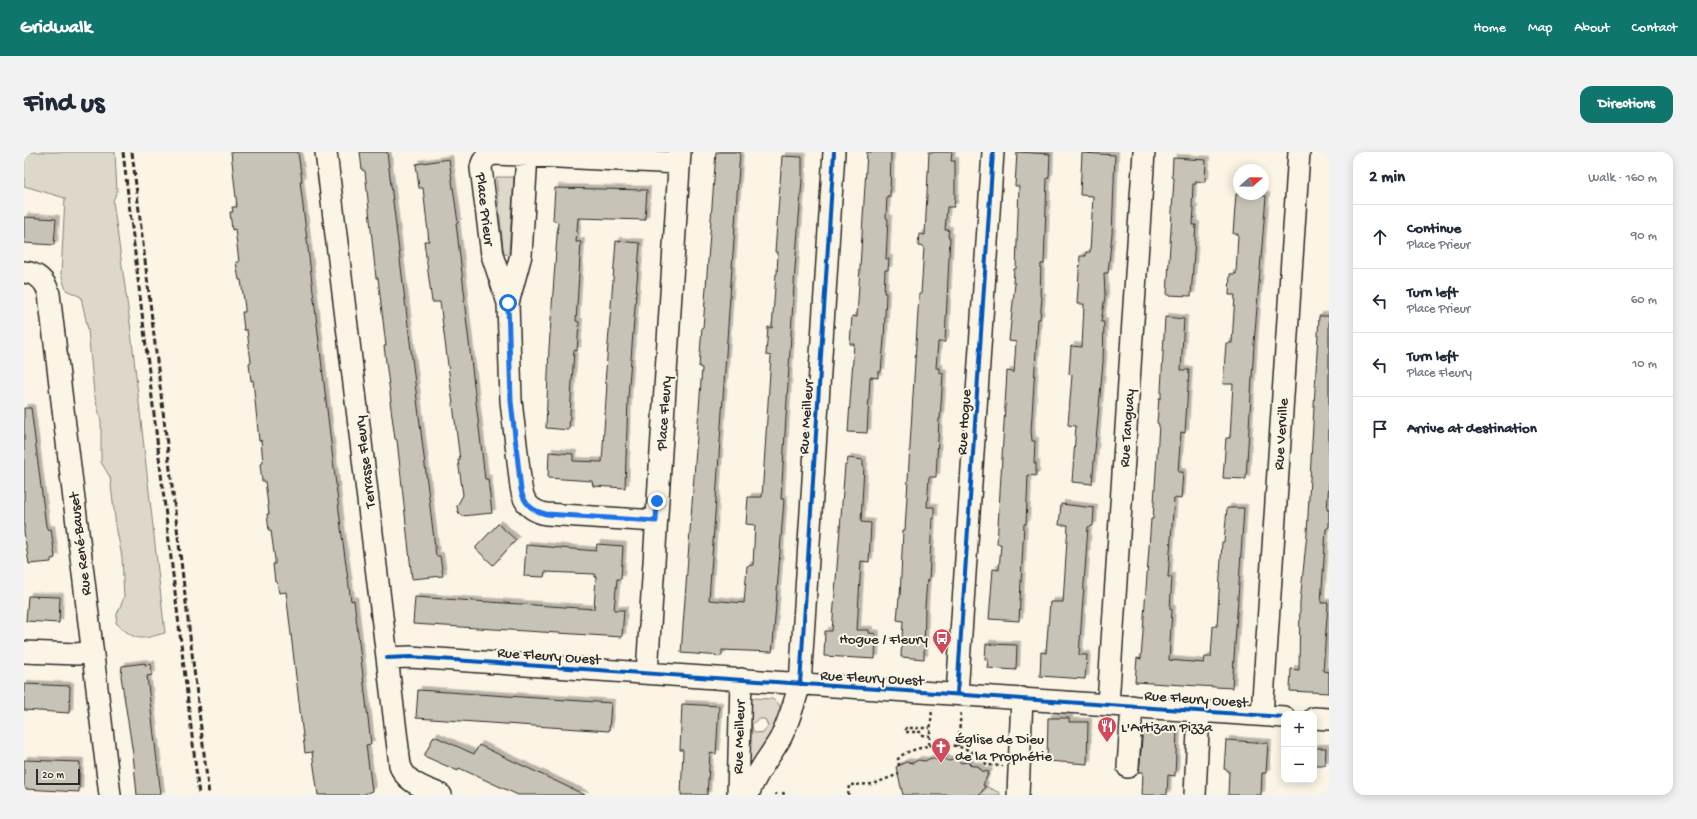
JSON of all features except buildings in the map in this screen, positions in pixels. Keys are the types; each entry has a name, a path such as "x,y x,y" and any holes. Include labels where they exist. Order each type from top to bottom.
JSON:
{"street":[{"name":"Terrasse Fleury","path":"326,152 400,762 403,772 411,781 441,795"},
{"name":"Rue Meilleur","path":"748,795 752,782 786,727 800,684 834,152"},
{"name":"Rue Hogue","path":"959,701 993,152"},
{"name":"Rue Tanguay","path":"1108,704 1144,152"},
{"name":"Rue Verville","path":"1262,715 1298,152"},
{"name":"Place Prieur","path":"656,521 546,514 533,510 526,503 521,490 511,401 508,303 492,255 481,168 483,161 490,155 527,154 680,158"},
{"name":"Place Prieur","path":"508,303 521,255 527,154"},
{"name":"Place Fleury","path":"646,673 680,158"},
{"name":"Rue René-Bauset","path":"24,272 34,274 41,278 46,285 49,294 110,795"},
{"path":"24,652 77,654 92,652"},
{"name":"Rue Fleury Ouest","path":"387,658 410,657 800,684 959,701 1022,698 1281,717"},
{"name":"Rue Meilleur","path":"738,795 741,680"},
{"name":"Rue Meilleur","path":"770,794 801,726 807,706 800,684"},
{"path":"1018,795 1022,698"},
{"path":"1128,767 1132,706"},
{"path":"1196,795 1200,710"},
{"path":"1317,718 1329,719"}],"path":[{"path":"958,746 959,701"},
{"path":"929,745 932,706"},
{"path":"930,728 906,728 905,732 922,732 922,735 930,736"},
{"path":"943,744 943,758"},
{"path":"899,766 898,759 901,756 929,745 943,744 958,746 981,758 987,766 1003,766"},
{"path":"848,795 849,785 873,784 899,774"}],"shaded area":[{"path":"24,152 115,152 117,191 113,201 130,323 165,633 139,638 129,634 116,623 117,614 124,598 122,557 116,526 110,477 101,462 101,421 94,393 88,330 81,297 66,290 61,274 65,198 24,186"},
{"path":"496,177 514,178 509,252 506,255 503,248"},
{"path":"753,698 772,699 779,704 780,711 776,727 751,765 747,762 750,701","holes":["758,719 765,719 768,726 763,732 756,733 753,731 752,724"]},
{"path":"985,786 1000,793 1000,795 980,795"}],"railway":[{"path":"123,152 199,795"},
{"path":"132,152 209,795"}],"cycle path":[{"path":"800,684 834,152"},
{"path":"957,694 993,152"},
{"path":"387,658 410,657 1281,717"}],"place":[{"name":"Hogue / Fleury","path":"942,655"},
{"name":"L'Artizan Pizza","path":"1107,743"},
{"name":"Église de Dieu de la Prophétie","path":"941,764"}],"route":[{"path":"508,303 513,426 521,490 529,507 537,512 546,514 656,521 657,501"}]}
